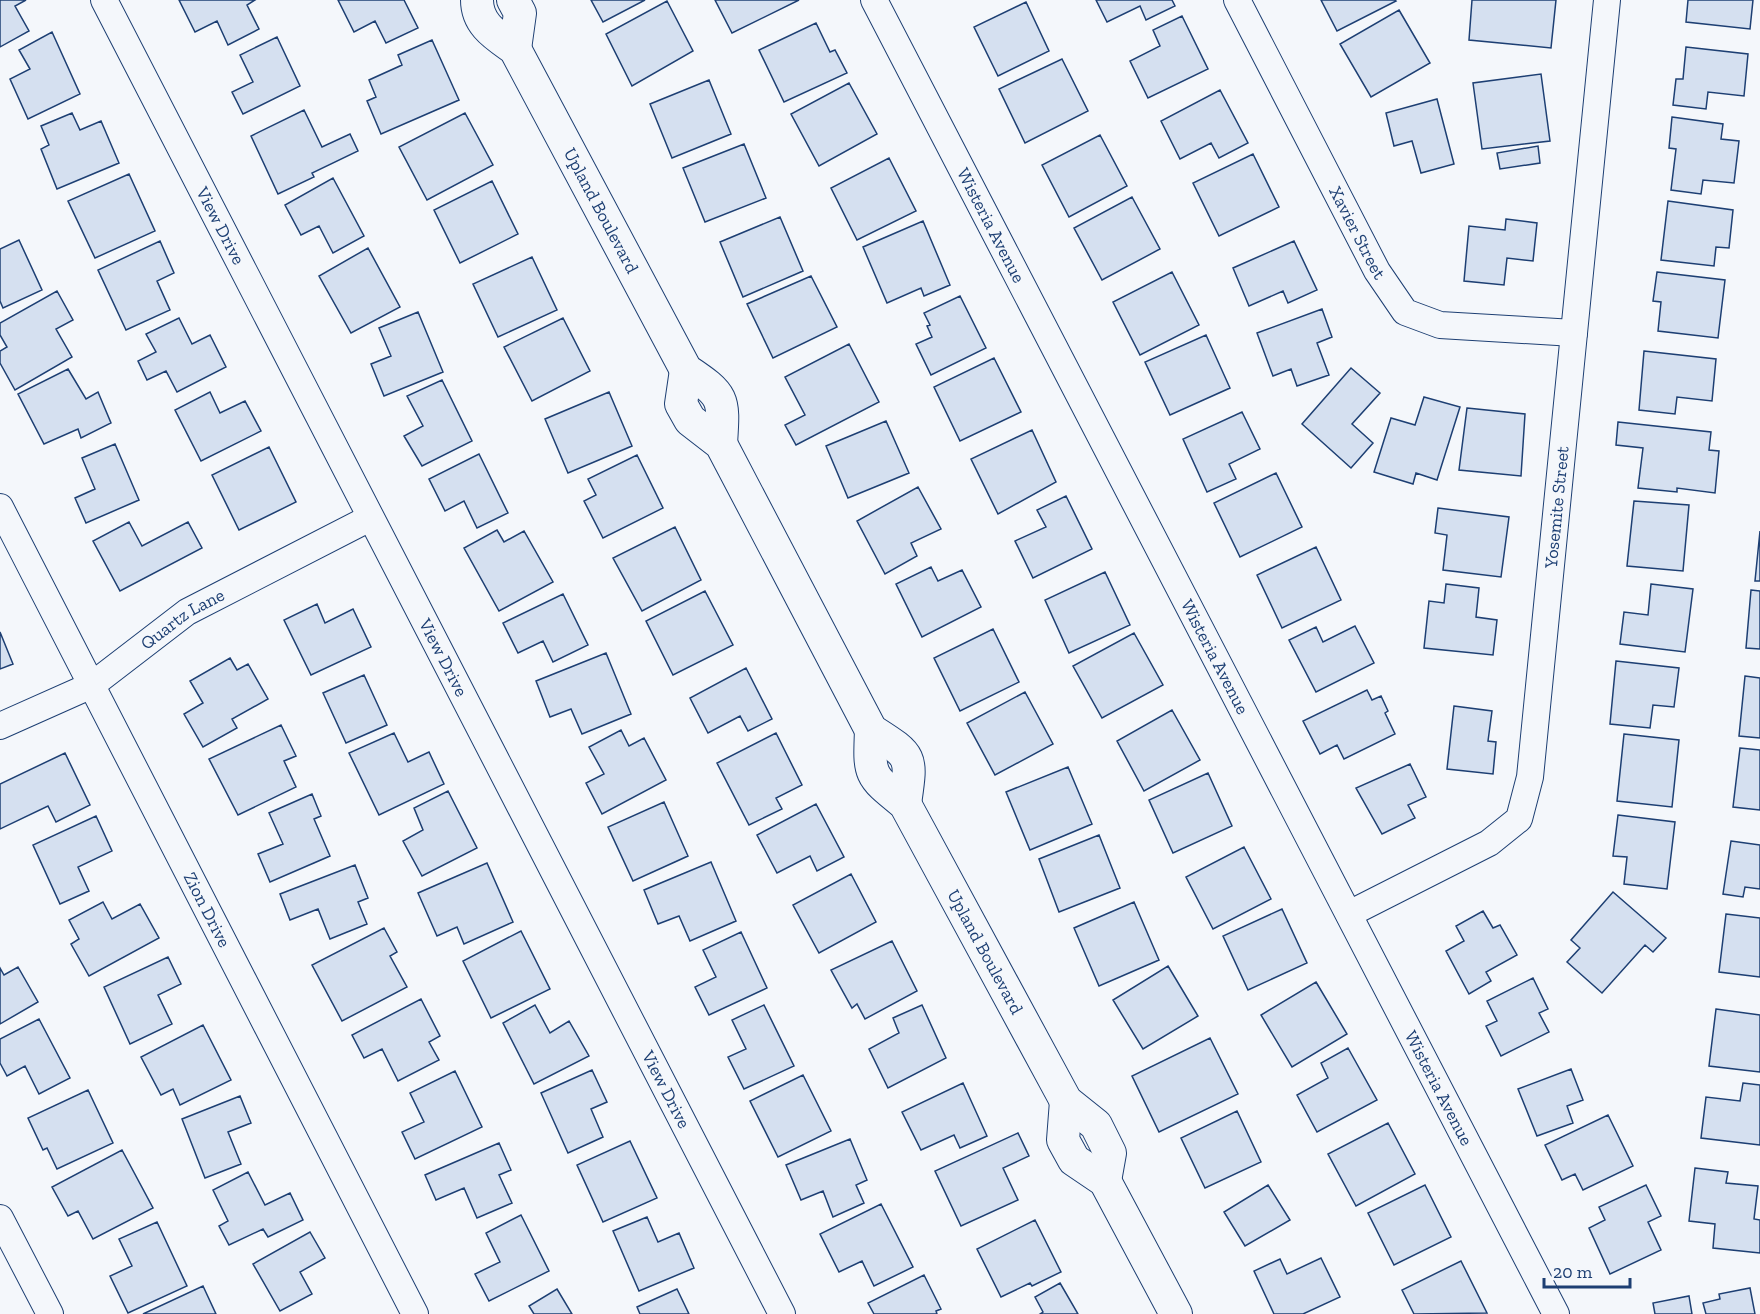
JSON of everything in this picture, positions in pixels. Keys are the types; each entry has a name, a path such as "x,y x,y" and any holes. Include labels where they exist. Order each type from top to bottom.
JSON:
{"street":[{"name":"View Drive","path":"104,0 782,1314"},
{"name":"Upland Boulevard","path":"477,0 477,9 487,29 515,49 686,370 713,387 723,408 721,444 871,730 902,750 910,767 905,804 1066,1101 1096,1125 1110,1153 1105,1181 1176,1314"},
{"path":"513,0 520,13 515,49"},
{"name":"Wisteria Avenue","path":"873,0 1556,1314"},
{"name":"Xavier Street","path":"1237,0 1377,271 1405,312 1440,325 1574,333"},
{"name":"Yosemite Street","path":"1349,914 1489,843 1520,819 1530,777 1607,0"},
{"name":"Zion Drive","path":"0,507 415,1314"},
{"name":"Quartz Lane","path":"0,726 92,685 187,612 370,518"},
{"path":"0,1218 50,1314"}],"building":[{"path":"0,0 26,0 15,6 29,31 0,47"},
{"path":"179,0 255,0 247,5 259,29 228,45 217,21 195,32"},
{"path":"338,0 404,0 418,28 386,43 375,21 354,32"},
{"path":"591,0 645,0 603,22"},
{"path":"715,0 799,0 732,33"},
{"path":"1096,0 1172,0 1175,6 1146,20 1140,6 1107,22"},
{"path":"1321,0 1395,0 1396,1 1337,31"},
{"path":"1472,0 1556,0 1551,48 1469,40"},
{"path":"1688,0 1753,0 1750,29 1686,22"},
{"path":"667,1 693,51 632,86 606,34"},
{"path":"1026,2 1049,51 998,76 974,27"},
{"path":"1399,10 1430,63 1371,97 1340,44"},
{"path":"1182,16 1208,69 1148,98 1130,61 1160,46 1153,30"},
{"path":"816,23 830,52 835,50 847,73 784,102 759,50"},
{"path":"52,32 80,94 28,119 10,79 30,69 19,50"},
{"path":"277,37 300,86 243,114 232,92 253,82 240,55"},
{"path":"432,40 459,100 381,134 367,101 376,97 369,80 402,65 398,55"},
{"path":"1686,47 1748,54 1744,96 1708,92 1706,109 1673,105 1676,79 1683,79"},
{"path":"1062,59 1088,111 1025,143 999,89"},
{"path":"1541,74 1550,141 1482,149 1473,83"},
{"path":"709,80 731,134 672,158 650,104"},
{"path":"849,83 877,134 819,166 791,114"},
{"path":"1220,90 1248,143 1219,158 1211,143 1180,159 1161,121"},
{"path":"1437,99 1454,164 1421,173 1412,141 1394,146 1386,113"},
{"path":"304,110 322,147 350,134 358,151 312,173 314,177 278,194 251,136"},
{"path":"72,113 80,130 101,121 119,163 57,189 41,149 49,145 41,126"},
{"path":"465,113 493,165 427,200 399,147"},
{"path":"1672,117 1723,124 1721,139 1739,141 1734,183 1703,180 1701,194 1671,190 1676,149 1669,148"},
{"path":"1100,135 1127,186 1069,217 1042,165"},
{"path":"744,144 766,198 705,222 683,168"},
{"path":"1538,146 1540,163 1500,169 1497,153"},
{"path":"1253,154 1279,207 1219,236 1193,183"},
{"path":"889,158 916,211 857,240 831,188"},
{"path":"129,174 155,231 95,258 68,201"},
{"path":"333,178 364,236 333,253 319,226 301,235 285,205"},
{"path":"492,181 518,234 460,263 434,210"},
{"path":"1132,197 1160,249 1102,280 1074,228"},
{"path":"1668,201 1733,210 1729,248 1716,247 1714,266 1661,260"},
{"path":"780,217 803,271 743,297 720,242"},
{"path":"1506,219 1537,223 1533,261 1507,258 1504,285 1464,281 1469,226 1505,230"},
{"path":"923,221 950,285 924,296 921,288 887,303 863,247"},
{"path":"19,240 42,290 3,308 0,301 0,249"},
{"path":"160,241 174,273 157,281 170,310 126,330 98,270"},
{"path":"1294,241 1317,290 1288,303 1283,291 1249,306 1233,268"},
{"path":"368,248 400,307 351,333 319,276"},
{"path":"532,257 557,310 498,337 473,284"},
{"path":"1172,272 1199,325 1140,355 1113,302"},
{"path":"1657,272 1725,280 1718,338 1658,331 1661,302 1653,301"},
{"path":"811,276 837,327 773,358 747,304"},
{"path":"57,291 73,320 56,329 72,357 15,390 0,363 0,351 7,347 0,335 0,323"},
{"path":"960,296 986,348 931,375 916,344 932,337 927,326 930,325 924,313"},
{"path":"1322,309 1332,337 1317,343 1329,375 1297,386 1291,369 1273,376 1257,333"},
{"path":"418,312 443,372 384,396 371,364 391,356 379,328"},
{"path":"179,318 192,344 210,335 226,367 177,392 166,371 147,380 138,361 156,352 146,334"},
{"path":"563,318 590,371 532,401 504,347"},
{"path":"1206,335 1230,388 1170,415 1145,362"},
{"path":"849,344 879,402 796,445 785,425 805,415 785,377"},
{"path":"1644,351 1716,359 1712,401 1677,397 1675,414 1639,410"},
{"path":"994,358 1021,412 960,441 934,387"},
{"path":"1351,368 1380,393 1352,424 1373,443 1351,468 1302,424"},
{"path":"68,369 86,399 98,392 111,423 81,438 78,429 44,444 18,394"},
{"path":"442,380 472,441 422,466 404,436 423,426 407,396"},
{"path":"210,392 220,413 245,401 261,431 201,461 175,410"},
{"path":"609,392 632,446 568,473 545,419"},
{"path":"1424,397 1460,407 1437,480 1416,473 1413,484 1374,472 1391,418 1415,425"},
{"path":"1467,408 1525,414 1521,476 1459,470"},
{"path":"1242,412 1260,449 1229,464 1236,479 1207,492 1183,439"},
{"path":"886,421 909,473 848,498 826,446"},
{"path":"1618,422 1711,432 1709,450 1719,451 1715,493 1677,488 1677,492 1638,488 1643,448 1616,445"},
{"path":"1032,430 1056,482 998,514 971,459"},
{"path":"115,444 139,500 86,523 75,498 95,489 82,458"},
{"path":"269,447 296,502 239,530 212,475"},
{"path":"479,454 508,513 477,528 464,501 445,511 429,479"},
{"path":"637,455 663,508 603,538 584,501 596,495 588,479"},
{"path":"1276,473 1302,527 1240,557 1214,503"},
{"path":"918,487 941,529 911,543 917,556 885,574 857,521"},
{"path":"1066,496 1092,549 1033,578 1015,541 1046,527 1037,510"},
{"path":"1634,501 1689,505 1683,571 1627,566"},
{"path":"1438,508 1509,517 1501,577 1443,570 1447,535 1435,533"},
{"path":"129,522 142,546 188,522 202,548 120,591 93,541"},
{"path":"675,527 701,580 642,611 613,558"},
{"path":"497,530 504,542 524,531 553,582 499,611 464,548"},
{"path":"1760,531 1760,581 1755,581"},
{"path":"1316,547 1341,600 1282,628 1257,575"},
{"path":"931,567 938,581 962,570 981,607 922,637 896,584"},
{"path":"1105,572 1130,625 1069,653 1045,600"},
{"path":"1446,584 1479,588 1476,617 1497,620 1493,655 1424,648 1429,601 1444,603"},
{"path":"1651,584 1693,589 1685,652 1620,644 1624,612 1648,615"},
{"path":"1751,590 1760,591 1760,649 1746,648"},
{"path":"705,591 733,645 673,675 646,621"},
{"path":"563,594 588,645 553,662 543,641 518,653 503,623"},
{"path":"317,604 325,623 353,609 371,647 311,675 284,620"},
{"path":"1355,626 1374,663 1316,692 1289,640 1316,627 1323,642"},
{"path":"993,629 1019,682 960,711 934,658"},
{"path":"0,632 13,664 0,669"},
{"path":"1134,633 1163,685 1102,718 1073,666"},
{"path":"606,653 631,714 582,734 571,709 550,717 536,681"},
{"path":"230,658 237,670 248,664 268,699 232,719 237,728 203,747 184,714 203,703 190,681"},
{"path":"1616,661 1679,668 1674,707 1653,705 1650,728 1610,724"},
{"path":"746,668 772,719 748,731 740,716 708,733 690,698"},
{"path":"364,675 387,725 346,743 323,693"},
{"path":"1745,676 1760,678 1760,738 1739,736"},
{"path":"1367,690 1372,700 1381,696 1388,711 1385,713 1395,734 1344,759 1337,745 1320,754 1303,721"},
{"path":"1025,692 1053,744 995,775 967,723"},
{"path":"1454,706 1492,711 1488,741 1496,742 1493,774 1447,769"},
{"path":"1172,710 1200,760 1144,791 1117,741"},
{"path":"281,725 296,756 284,761 296,787 238,815 209,759"},
{"path":"621,730 629,746 644,738 666,780 602,814 586,783 604,774 589,747"},
{"path":"394,733 408,762 429,752 444,784 379,815 349,753"},
{"path":"776,733 802,785 776,798 782,809 749,825 717,763"},
{"path":"1624,734 1679,740 1672,807 1617,801"},
{"path":"1740,748 1760,750 1760,810 1733,807"},
{"path":"65,753 90,805 56,822 48,806 0,829 0,784"},
{"path":"1410,764 1426,797 1408,805 1415,818 1382,834 1356,788"},
{"path":"1068,767 1092,824 1030,850 1006,792"},
{"path":"1208,773 1232,826 1173,853 1149,800"},
{"path":"448,791 477,848 422,876 403,841 423,830 414,808"},
{"path":"312,794 321,816 314,819 330,856 270,882 258,854 283,844 269,813"},
{"path":"664,802 688,856 633,881 608,827"},
{"path":"816,804 844,857 817,871 810,856 777,873 757,835"},
{"path":"1618,815 1675,822 1667,889 1624,884 1627,857 1613,856"},
{"path":"96,816 112,851 78,867 89,891 60,904 33,845"},
{"path":"1099,835 1120,888 1059,912 1039,859"},
{"path":"1731,841 1760,845 1760,889 1745,887 1743,897 1723,894"},
{"path":"1244,847 1271,899 1213,929 1186,877"},
{"path":"711,862 736,921 690,941 679,916 658,924 644,890"},
{"path":"487,863 513,922 464,944 457,927 437,936 418,893"},
{"path":"355,865 368,898 358,902 367,924 330,939 318,909 290,920 280,894"},
{"path":"851,874 876,922 819,953 793,905"},
{"path":"1613,892 1666,938 1653,952 1645,945 1602,993 1567,962 1580,948 1571,940"},
{"path":"103,902 112,919 140,904 159,938 89,976 71,944 79,939 69,920"},
{"path":"1134,902 1159,960 1099,986 1074,928"},
{"path":"1282,909 1307,963 1248,990 1223,936"},
{"path":"1483,911 1493,928 1500,925 1517,955 1486,972 1491,981 1469,994 1446,951 1464,941 1456,926"},
{"path":"1726,914 1760,918 1760,977 1719,972"},
{"path":"384,928 397,952 390,956 407,987 342,1021 312,965"},
{"path":"521,931 550,989 491,1018 463,961"},
{"path":"741,932 767,988 709,1015 695,987 716,977 703,950"},
{"path":"892,941 917,991 865,1019 857,1004 852,1008 831,970"},
{"path":"168,957 181,984 158,995 172,1024 130,1044 104,987"},
{"path":"1168,966 1198,1016 1143,1049 1113,1000"},
{"path":"18,967 38,1002 0,1024 0,968 4,975"},
{"path":"1533,978 1548,1009 1539,1013 1549,1032 1501,1056 1486,1026 1497,1021 1487,1001"},
{"path":"1316,982 1347,1034 1292,1067 1261,1015"},
{"path":"421,999 440,1036 429,1042 439,1060 398,1081 382,1049 364,1058 352,1035"},
{"path":"535,1005 550,1033 569,1021 589,1056 534,1084 503,1023"},
{"path":"764,1005 794,1066 744,1089 728,1057 746,1049 732,1020"},
{"path":"922,1005 946,1058 888,1088 869,1049 899,1033 893,1018"},
{"path":"1716,1009 1760,1015 1760,1072 1709,1066"},
{"path":"39,1019 70,1078 39,1094 25,1066 7,1076 0,1063 0,1039"},
{"path":"203,1025 231,1080 180,1105 173,1089 161,1095 141,1057"},
{"path":"1210,1038 1238,1094 1159,1132 1132,1076"},
{"path":"1348,1048 1377,1100 1317,1132 1297,1095 1328,1078 1321,1063"},
{"path":"1571,1069 1583,1100 1567,1106 1573,1123 1537,1136 1518,1089"},
{"path":"592,1070 607,1102 591,1109 603,1137 568,1153 541,1093"},
{"path":"455,1071 482,1127 415,1159 402,1132 424,1122 410,1093"},
{"path":"803,1075 831,1131 778,1157 750,1101"},
{"path":"963,1083 987,1136 960,1148 954,1135 921,1150 902,1112"},
{"path":"1743,1083 1760,1085 1760,1145 1701,1138 1706,1097 1740,1101"},
{"path":"88,1090 113,1143 57,1169 47,1148 43,1150 28,1118"},
{"path":"240,1096 251,1123 228,1132 241,1164 205,1178 182,1119"},
{"path":"1237,1111 1261,1162 1205,1188 1181,1138"},
{"path":"1608,1115 1633,1166 1583,1190 1575,1174 1562,1180 1545,1145"},
{"path":"1388,1123 1415,1174 1356,1206 1328,1154"},
{"path":"1018,1133 1029,1156 1003,1168 1018,1200 961,1226 935,1171"},
{"path":"850,1139 867,1180 856,1185 864,1203 833,1217 823,1191 801,1200 786,1165"},
{"path":"630,1141 657,1198 603,1222 577,1165"},
{"path":"499,1143 511,1170 499,1175 512,1203 477,1218 464,1188 436,1200 425,1175"},
{"path":"122,1150 153,1208 93,1239 78,1211 68,1216 52,1187"},
{"path":"1695,1168 1728,1172 1726,1183 1758,1186 1754,1219 1760,1220 1760,1253 1713,1248 1715,1224 1689,1221"},
{"path":"248,1172 265,1205 290,1193 303,1220 268,1237 263,1229 229,1245 219,1226 228,1221 213,1190"},
{"path":"1268,1185 1290,1220 1245,1246 1224,1212"},
{"path":"1425,1185 1451,1237 1394,1265 1368,1213"},
{"path":"1646,1185 1661,1216 1648,1222 1661,1250 1610,1274 1589,1228 1605,1220 1599,1207"},
{"path":"881,1204 913,1267 874,1286 862,1261 839,1272 820,1234"},
{"path":"521,1215 549,1271 489,1301 475,1274 500,1262 486,1233"},
{"path":"647,1217 658,1242 679,1233 694,1268 639,1291 613,1231"},
{"path":"1035,1220 1061,1272 1001,1297 977,1249"},
{"path":"157,1222 187,1286 128,1313 110,1276 132,1266 119,1239"},
{"path":"310,1232 325,1258 300,1272 312,1294 280,1311 253,1264"},
{"path":"1321,1258 1340,1297 1303,1314 1274,1314 1254,1271 1280,1259 1287,1274"},
{"path":"1461,1261 1487,1313 1414,1314 1402,1290"},
{"path":"924,1275 941,1309 936,1311 937,1314 874,1314 868,1303"},
{"path":"1060,1283 1078,1314 1040,1314 1043,1312 1035,1297"},
{"path":"203,1286 216,1314 143,1314"},
{"path":"1750,1288 1755,1314 1706,1314 1703,1303 1720,1299 1719,1294"},
{"path":"557,1289 572,1314 534,1314 529,1306"},
{"path":"677,1289 689,1314 640,1314 637,1307"},
{"path":"1689,1296 1692,1314 1655,1314 1653,1303"}]}
